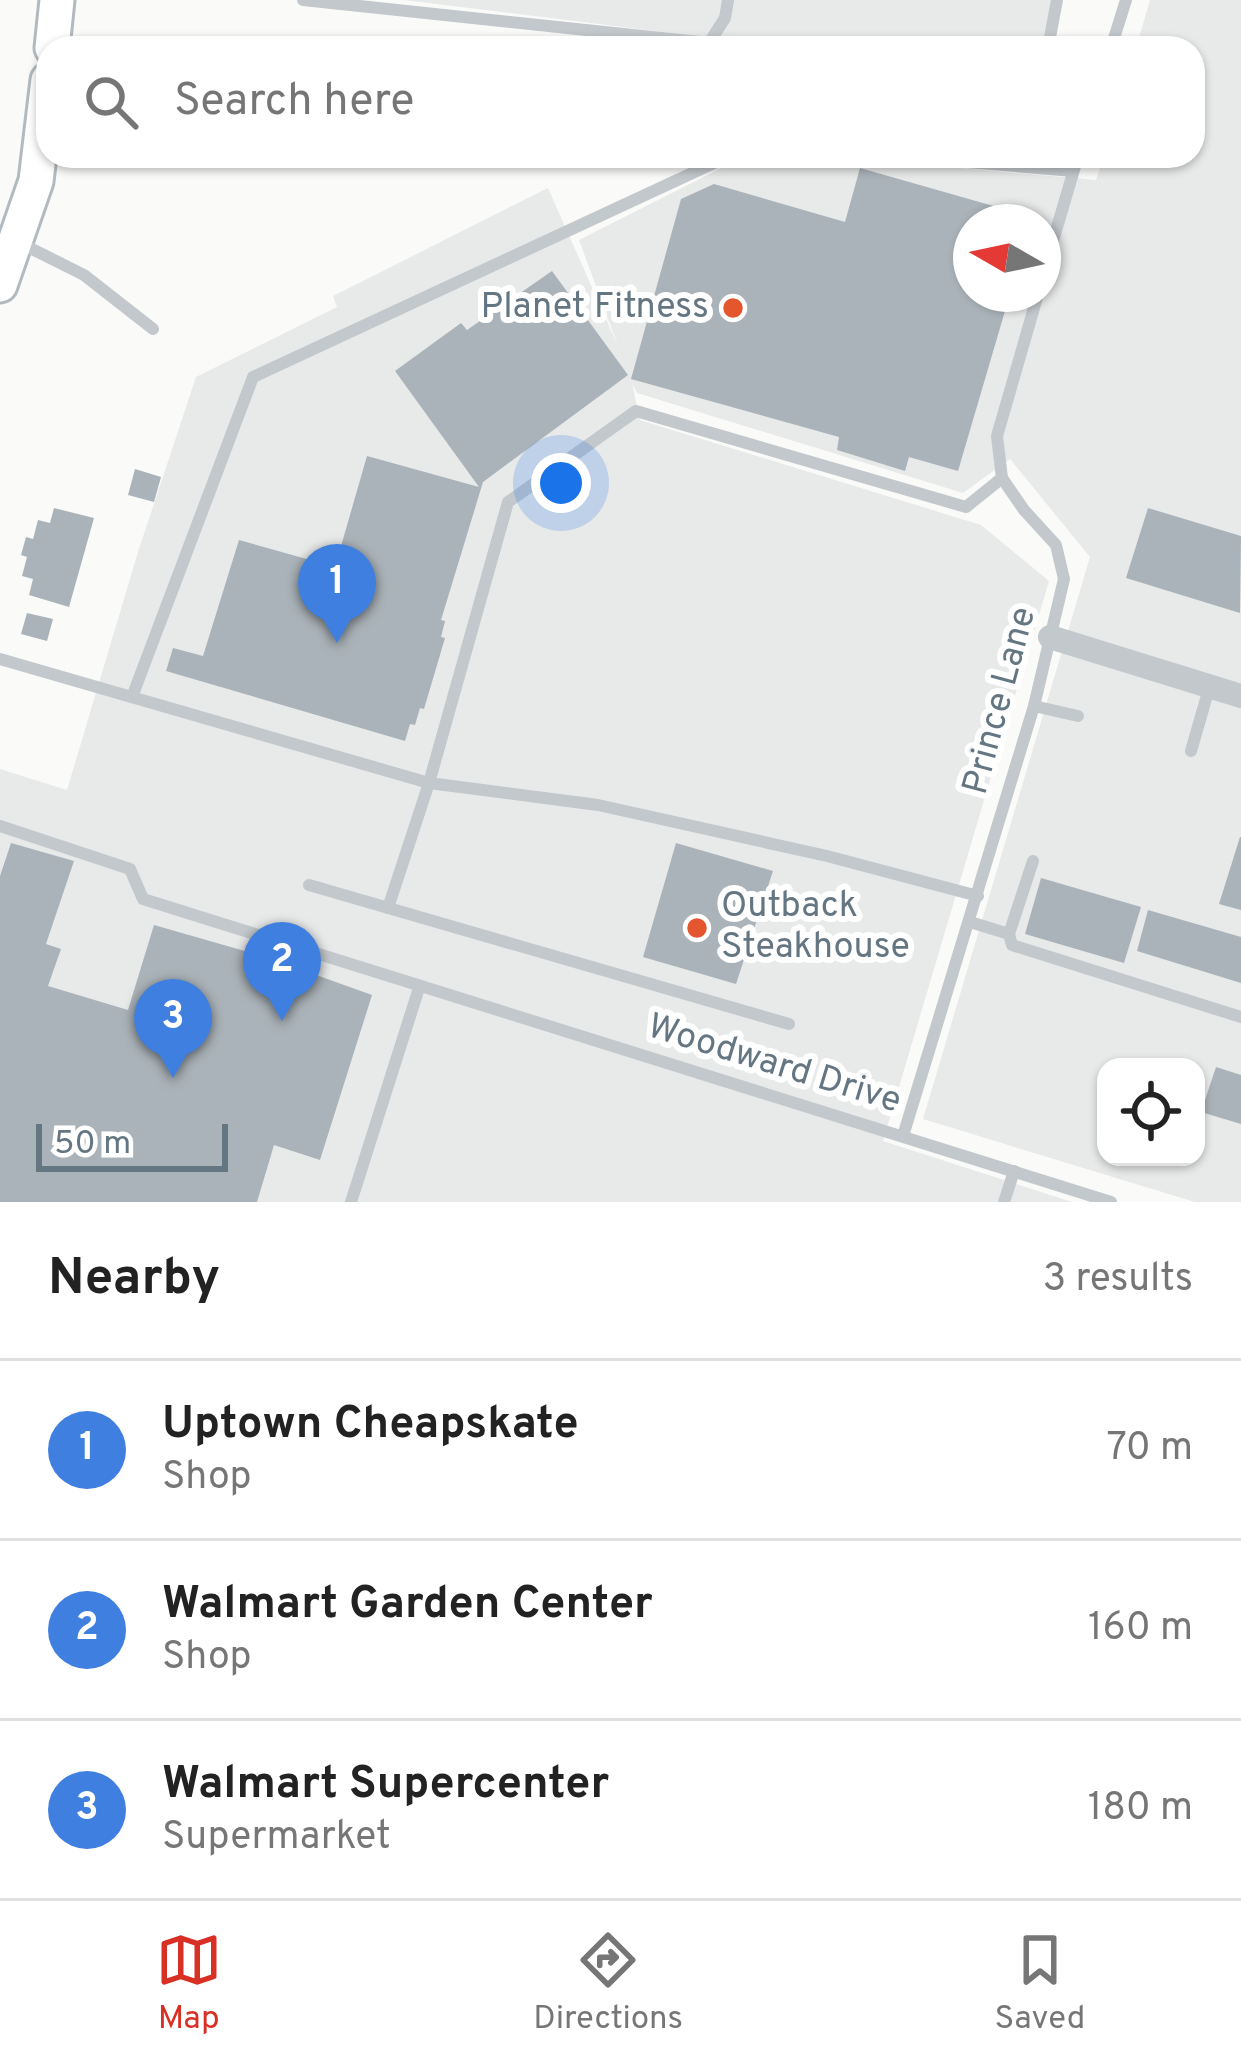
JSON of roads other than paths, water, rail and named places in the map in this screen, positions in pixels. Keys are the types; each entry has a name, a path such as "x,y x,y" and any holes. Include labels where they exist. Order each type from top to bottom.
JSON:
{"street":[{"path":"53,36 57,0"},
{"path":"0,285 38,168"},
{"path":"1050,638 1241,696"}],"lane":[{"path":"303,0 630,36"},
{"path":"719,36 728,0"},
{"path":"1050,36 1058,0"},
{"path":"1115,36 1126,0"},
{"path":"132,697 253,377 703,168"},
{"path":"1038,168 1073,171"},
{"path":"1061,213 1074,168"},
{"path":"17,241 84,275 153,329"},
{"path":"388,908 429,783 508,502 636,411 966,507 1002,478 997,436 1033,312"},
{"name":"Prince Lane","path":"903,1136 1034,706 1064,579 1056,545 1002,478"},
{"path":"0,659 429,783 598,805 827,856 978,896"},
{"path":"1191,751 1210,684"},
{"path":"1034,706 1078,716"},
{"name":"Woodward Drive","path":"0,826 130,869 143,899 1111,1202"},
{"path":"1033,861 1009,934 1012,945 1241,1017"},
{"path":"309,885 789,1024"},
{"path":"970,922 1009,934"},
{"path":"351,1202 419,988"},
{"path":"1004,1202 1014,1171"}],"place":[{"name":"Planet Fitness","path":"733,308"},
{"name":"Uptown Cheapskate","path":"337,643"},
{"name":"Outback Steakhouse","path":"697,928"},
{"name":"Walmart Garden Center","path":"282,1021"},
{"name":"Walmart Supercenter","path":"173,1078"}]}
